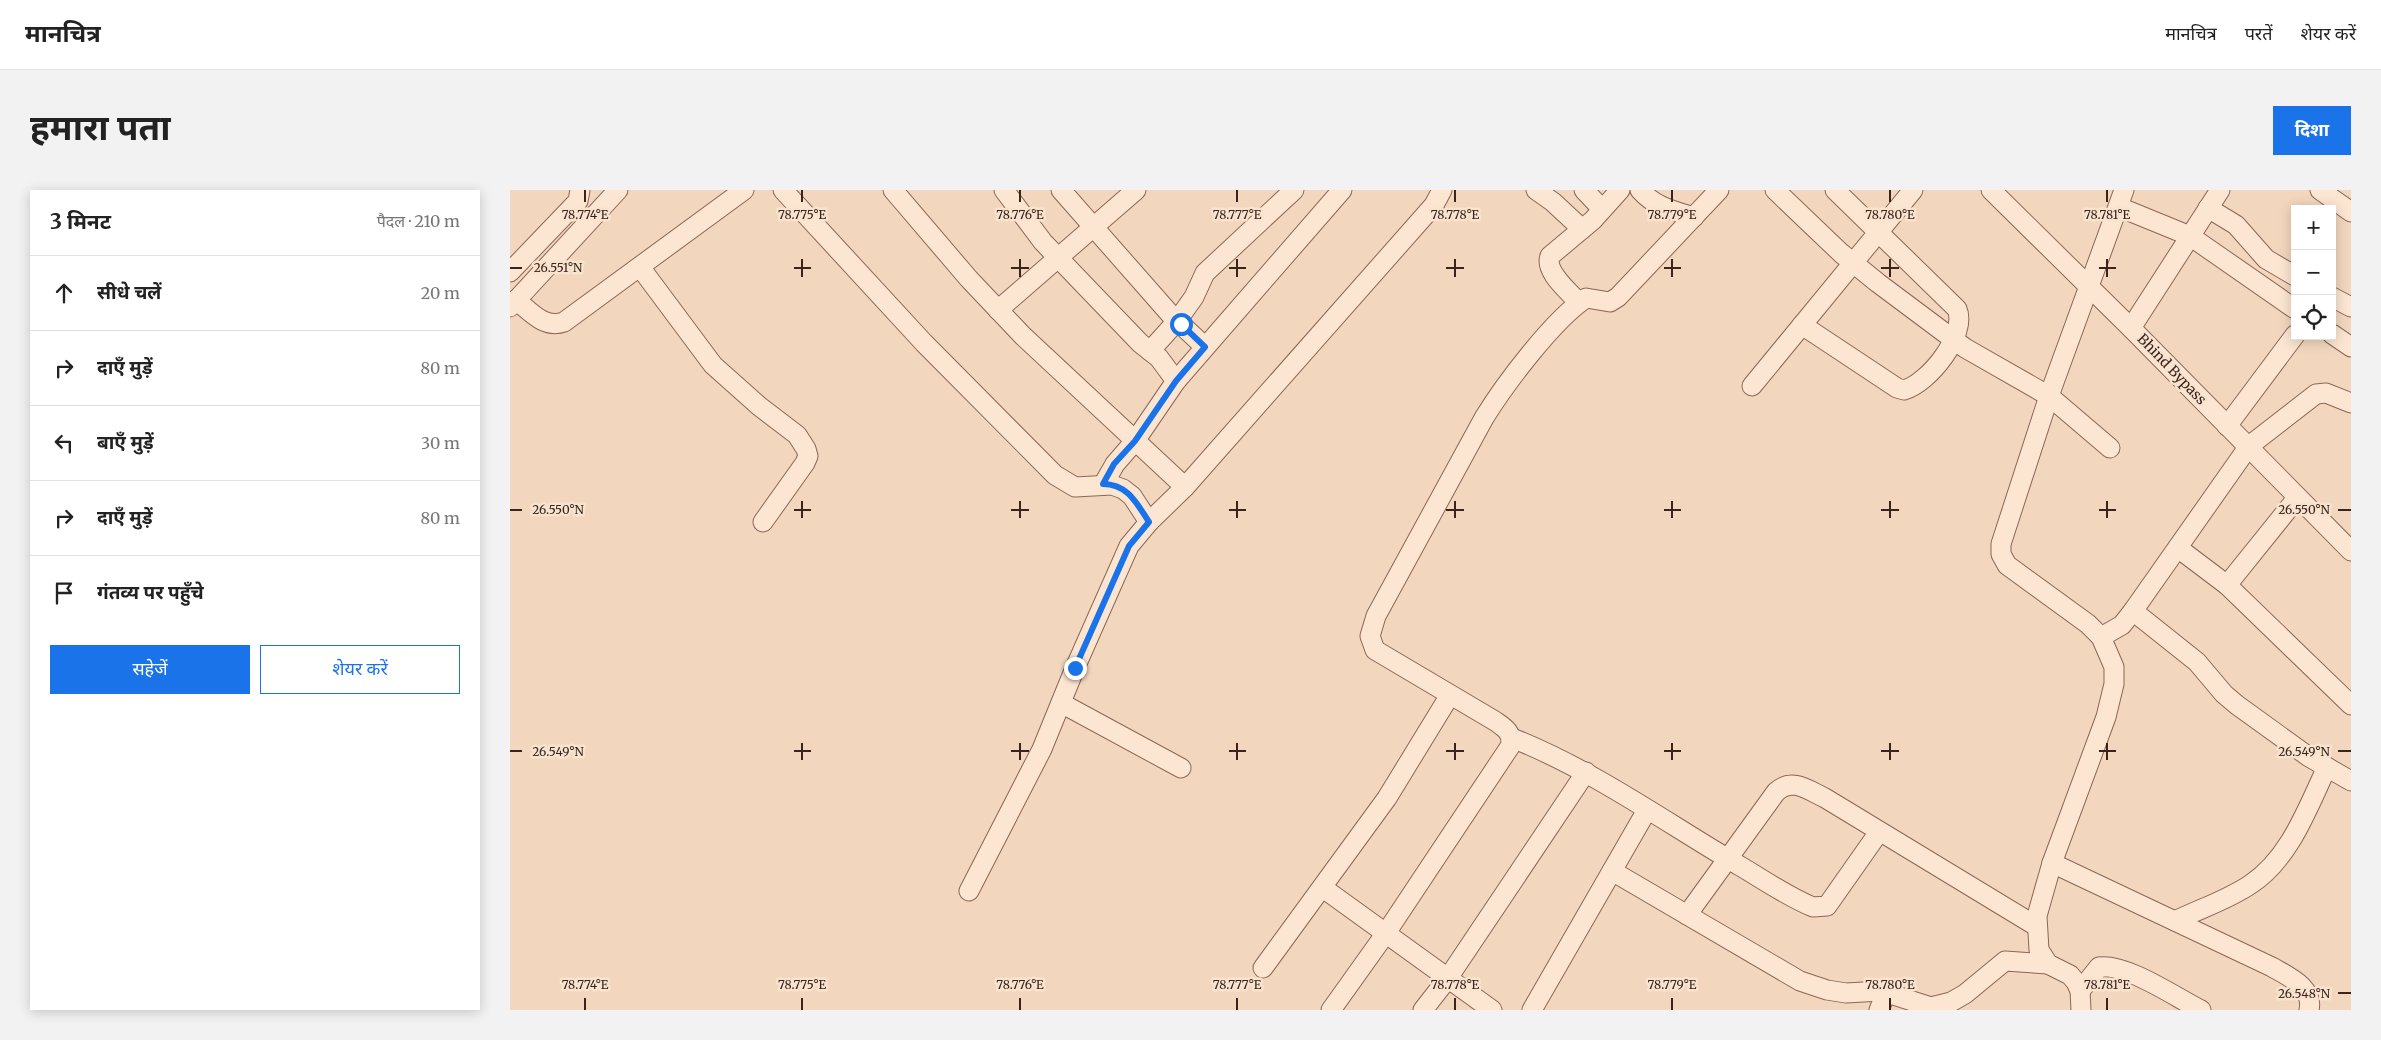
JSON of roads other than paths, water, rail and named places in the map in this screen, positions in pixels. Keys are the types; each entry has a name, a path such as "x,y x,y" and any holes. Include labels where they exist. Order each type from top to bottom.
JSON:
{"street":[{"path":"510,272 578,201 580,190"},
{"path":"618,190 513,304 548,324 557,325 564,322 744,190"},
{"path":"784,190 924,343 1055,475 1075,487 1112,484 1123,489 1132,496 1149,522"},
{"path":"893,190 998,310 1040,353 1185,487"},
{"path":"1004,190 1042,242 1057,259 1167,366 1176,381"},
{"path":"1061,190 1177,320 1205,347"},
{"path":"998,310 1136,190"},
{"path":"1150,351 1194,297 1205,273 1294,190"},
{"path":"1103,484 1114,464 1135,441 1176,381 1342,190"},
{"path":"969,891 1026,783 1129,546 1149,522 1185,487 1434,205 1442,190"},
{"path":"1536,190 1582,229"},
{"path":"1584,190 1602,209"},
{"path":"1579,303 1552,272 1548,261 1554,251 1582,229 1620,190"},
{"path":"1640,190 1655,203 1666,209 1694,217"},
{"path":"1331,1010 1386,933 1511,745 1512,738 1508,730 1495,721 1375,650 1370,636 1372,625 1493,403 1526,361 1579,303 1586,298 1610,302 1618,297 1719,190"},
{"path":"1775,190 1854,263 1953,340 1979,358 2049,396 2110,448"},
{"path":"1802,325 1897,388 1904,390 1924,380 1953,340 1960,315 1957,309 1835,190"},
{"path":"1752,386 1913,190"},
{"name":"Bhind Bypass","path":"1991,190 2131,328 2298,498 2350,547"},
{"path":"2131,328 2220,190"},
{"path":"2320,190 2351,212"},
{"path":"2048,964 2039,950 2036,926 2042,895 2111,700 2114,667 2101,637 2088,624 2007,564 2002,554 2001,544 2005,525 2049,396 2121,199 2190,236 2291,305"},
{"path":"2208,208 2236,225 2266,259 2291,274"},
{"path":"640,267 709,360 759,406 797,435 806,449 808,456 805,462 763,522"},
{"path":"2336,299 2351,307"},
{"path":"2336,337 2351,347"},
{"path":"2227,426 2291,340"},
{"path":"2101,637 2122,624 2134,610 2248,446 2316,394 2326,393 2351,403"},
{"path":"2228,585 2298,498"},
{"path":"2178,548 2228,585 2351,705"},
{"path":"2134,610 2197,662 2224,694 2237,705 2327,767 2351,781"},
{"path":"1263,968 1388,798 1450,695"},
{"path":"1061,703 1181,768"},
{"path":"1512,738 1586,772 1803,903 1820,908 1827,906 1834,898 1879,832"},
{"path":"2175,921 2249,886 2276,863 2297,830 2327,767"},
{"path":"1422,1010 1448,978 1586,772"},
{"path":"1687,915 1776,792 1783,785 1792,784 1809,790 2036,926"},
{"path":"1532,1010 1647,810"},
{"path":"2052,863 2265,964 2300,983 2308,993 2309,1010"},
{"path":"1612,871 1800,982 1846,993 1870,991 1886,993 1932,1007 1965,994 2004,961 2048,964 2070,975 2080,991 2081,1010"},
{"path":"1323,888 1492,1010"},
{"path":"2080,991 2099,968 2109,966 2136,976 2201,1010"},
{"path":"1879,1010 1886,993"}]}
